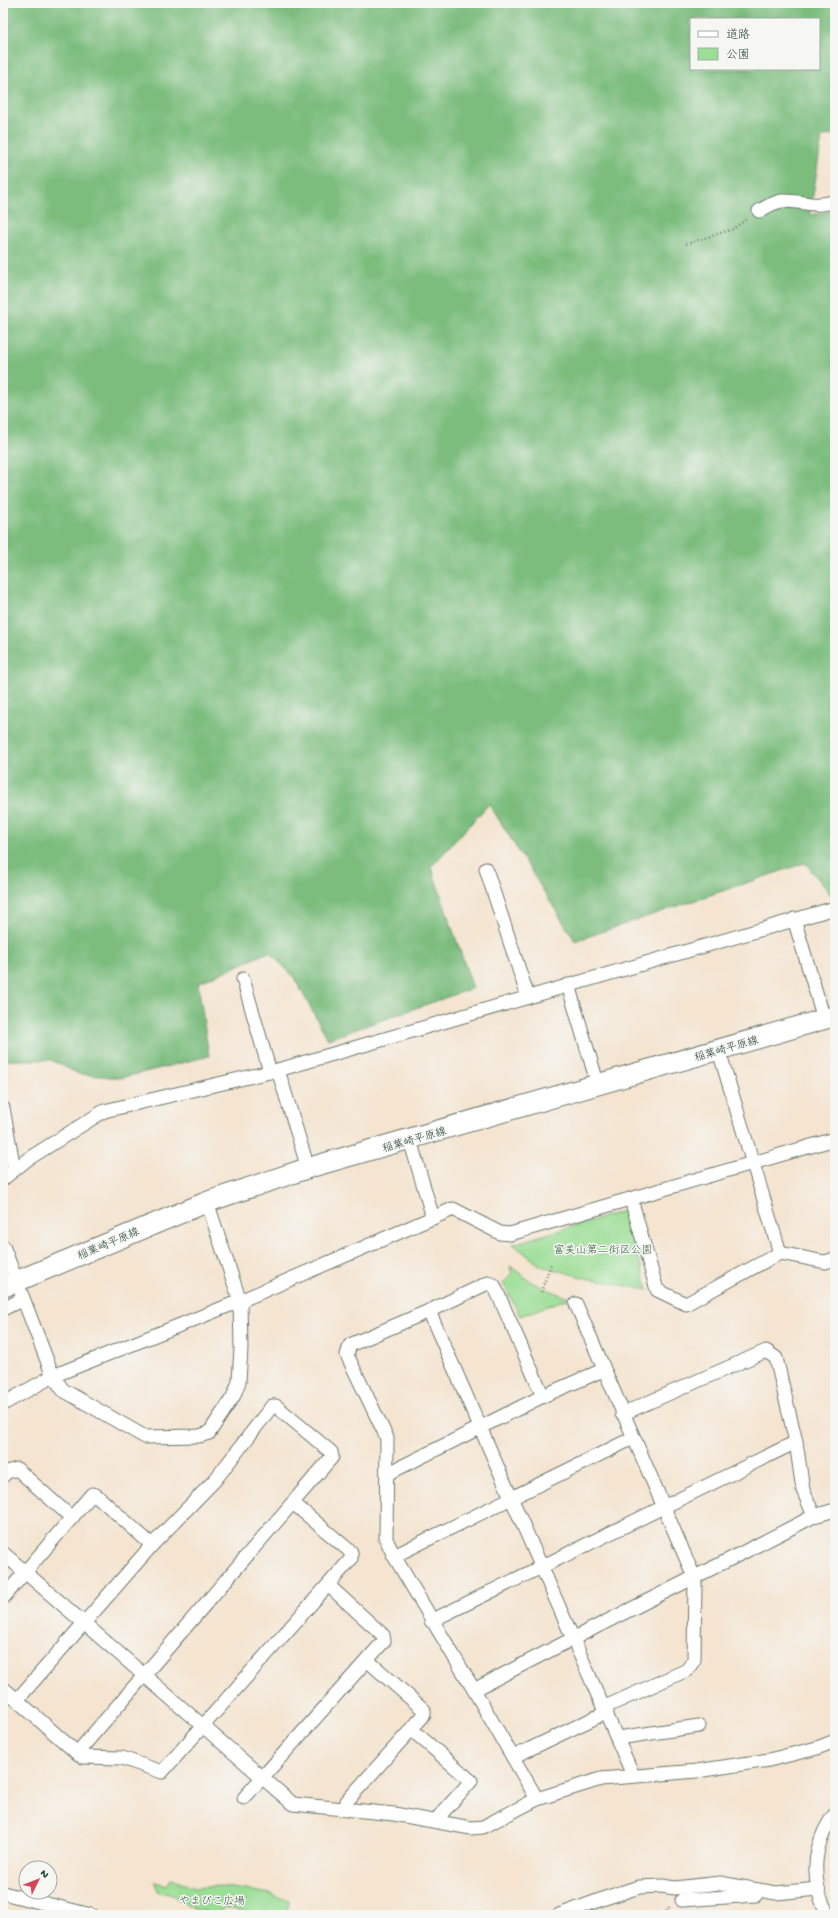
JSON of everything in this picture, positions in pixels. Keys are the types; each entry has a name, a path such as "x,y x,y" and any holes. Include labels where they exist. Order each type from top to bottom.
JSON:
{"main road":[{"name":"稲葉崎平原線","path":"14,1289 207,1202 308,1168 410,1140 829,1018"}],"street":[{"path":"759,211 782,201 817,206 835,201"},
{"path":"486,868 528,997"},
{"path":"3,1179 14,1169 104,1111 274,1071 835,908"},
{"path":"794,919 829,1018"},
{"path":"244,979 308,1168"},
{"path":"568,985 598,1085"},
{"path":"719,1051 780,1253"},
{"path":"3,1108 14,1169"},
{"path":"3,1404 53,1376 240,1301 453,1209 500,1233 510,1234 835,1139"},
{"path":"410,1140 434,1218"},
{"path":"631,1199 657,1290 686,1304 780,1253 825,1262 835,1259"},
{"path":"3,1246 14,1289 53,1376 63,1390 145,1437 199,1436 209,1433 233,1397 239,1382 241,1348 240,1301 207,1202"},
{"path":"537,1799 394,1556 386,1539 387,1438 347,1354 350,1345 429,1311 488,1283 494,1285 543,1396"},
{"path":"3,1309 14,1289"},
{"path":"513,1757 687,1670 694,1660 695,1578 622,1414 576,1304"},
{"path":"429,1311 479,1428 606,1710 633,1775"},
{"path":"622,1414 766,1351 776,1358 796,1442 803,1490 814,1516"},
{"path":"387,1474 543,1396 603,1370"},
{"path":"17,1700 152,1545 215,1480 272,1406 276,1406 331,1452 332,1457 77,1753"},
{"path":"394,1556 633,1438"},
{"path":"432,1620 796,1442"},
{"path":"3,1476 7,1472 17,1469 72,1518"},
{"path":"3,1598 92,1494 96,1495 152,1545"},
{"path":"3,1688 83,1758 122,1758 162,1772 351,1559 351,1552 293,1503"},
{"path":"474,1690 814,1516 835,1510"},
{"path":"3,1553 293,1804 394,1814 471,1828 483,1827 537,1799 601,1779 633,1775 697,1771 769,1760 817,1748 835,1741"},
{"path":"244,1798 384,1641 383,1635 328,1585"},
{"path":"346,1810 348,1801 424,1715 424,1710 367,1660"},
{"path":"618,1738 700,1726"},
{"path":"412,1729 471,1781 435,1821"},
{"path":"828,1915 818,1888 816,1856 821,1836 835,1814"},
{"path":"559,1915 639,1887 662,1886 675,1888 720,1883 776,1893"},
{"path":"682,1900 776,1893 818,1888"},
{"path":"3,1893 91,1915"}],"path":[{"path":"686,244 733,229 759,211"},
{"path":"541,1292 551,1264"}],"green space":[{"path":"3,3 835,3 835,134 822,137 810,215 835,210 835,895 832,896 805,863 575,941 489,804 431,867 473,988 328,1039 293,976 269,952 198,983 209,1056 121,1078 79,1074 51,1060 3,1060"},
{"name":"富美山第二街区公園","path":"624,1211 648,1290 586,1278 541,1266 513,1244"},
{"name":"富美山第二街区公園","path":"510,1266 533,1283 569,1298 520,1316 503,1283 512,1274"},
{"name":"やまびこ広場","path":"171,1879 195,1888 219,1886 271,1894 289,1901 287,1915 258,1915 225,1907 216,1914 193,1909 172,1895 157,1891 155,1882 167,1885"}]}
